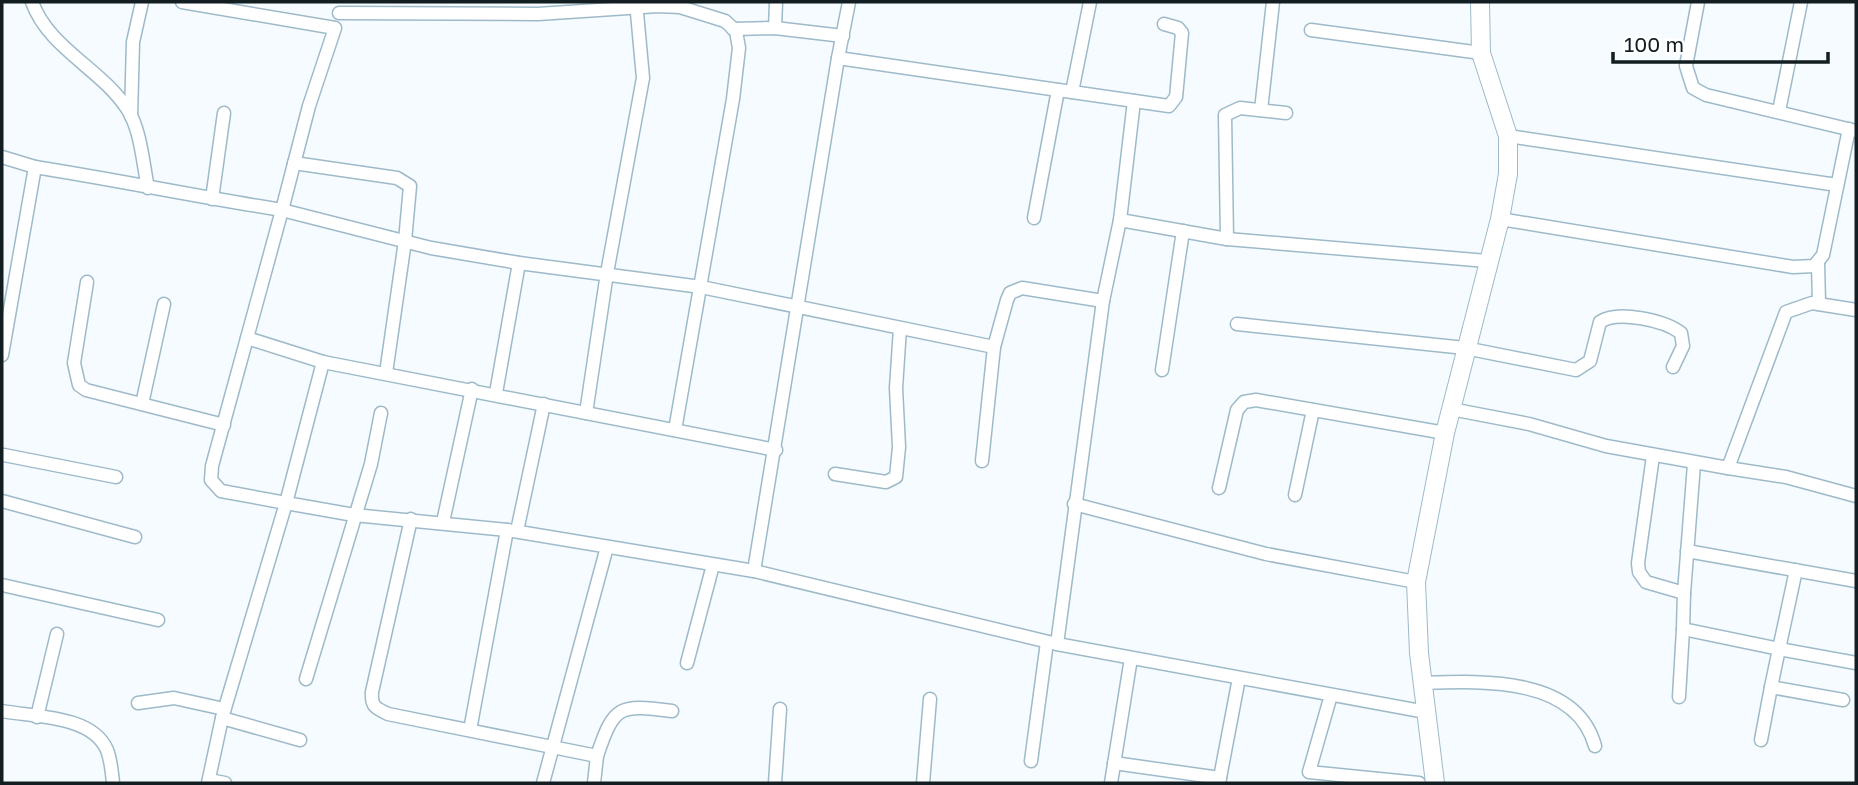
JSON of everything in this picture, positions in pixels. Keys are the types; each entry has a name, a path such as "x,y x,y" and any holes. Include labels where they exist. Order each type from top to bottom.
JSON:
{"street":[{"path":"32,2 47,30 107,88 131,116"},
{"path":"142,2 133,42 131,116 148,188"},
{"path":"182,2 335,28"},
{"path":"775,28 776,2"},
{"path":"754,571 849,2"},
{"path":"1072,92 1090,2"},
{"path":"1261,110 1273,2"},
{"path":"1435,783 1422,683 1416,582 1445,433 1487,261 1500,219 1508,174 1508,136 1480,53 1480,2"},
{"path":"1698,2 1686,66 1693,88 1706,95 1853,130 1837,185 1823,255 1818,262 1819,304"},
{"path":"1779,111 1801,2"},
{"path":"586,414 607,273 643,78 636,5"},
{"path":"675,430 733,99 739,48 733,29 725,21 709,14 680,7 341,7 294,163 212,466 211,480 221,491 354,515 512,530 754,571 1052,643 1426,712"},
{"path":"838,58 1169,106 1176,97 1182,33 1178,28 1164,24"},
{"path":"733,29 775,28 843,36"},
{"path":"1311,30 1480,53"},
{"path":"1034,218 1058,90"},
{"path":"1031,761 1074,504 1103,301 1120,220 1134,101"},
{"path":"1227,239 1225,116 1240,108 1286,113"},
{"path":"212,199 224,113"},
{"path":"1508,136 1837,185"},
{"path":"2,157 35,167 96,175 148,188 282,210 405,241 519,263 701,287 798,310 994,347"},
{"path":"294,163 406,181 411,191 386,373"},
{"path":"2,355 35,167"},
{"path":"1500,219 1793,267 1818,262"},
{"path":"1120,220 1227,239 1487,261"},
{"path":"1162,370 1183,231"},
{"path":"496,393 519,263"},
{"path":"88,282 74,363 74,376 86,390 224,425"},
{"path":"982,461 994,347 1010,293 1022,288 1103,301"},
{"path":"142,404 164,304"},
{"path":"1728,468 1786,312 1804,304 1856,310"},
{"path":"1237,324 1465,348 1576,370 1590,361 1600,322 1606,317 1619,316 1667,325 1681,333 1683,346 1673,367"},
{"path":"835,474 886,482 896,477 899,447 896,388 900,328"},
{"path":"247,338 323,362 496,393 586,414 776,450"},
{"path":"225,783 209,781 223,713 286,503 323,362"},
{"path":"443,522 472,389"},
{"path":"1219,488 1237,410 1244,402 1256,400 1445,433"},
{"path":"470,730 512,530 544,404"},
{"path":"1295,495 1313,410"},
{"path":"1451,410 1529,424 1653,456 1786,477 1856,496"},
{"path":"306,679 371,464 381,413"},
{"path":"1653,456 1639,572 1646,582 1684,593"},
{"path":"2,458 116,477"},
{"path":"1679,697 1694,464"},
{"path":"2,501 135,537"},
{"path":"1074,504 1280,557 1416,582"},
{"path":"411,519 372,702 376,709 388,714 597,756"},
{"path":"543,783 607,547"},
{"path":"1687,551 1856,581"},
{"path":"687,663 713,565"},
{"path":"1761,740 1796,570"},
{"path":"2,584 158,620"},
{"path":"1683,629 1856,663"},
{"path":"37,717 57,634"},
{"path":"1111,783 1131,658"},
{"path":"1114,763 1220,781 1239,678"},
{"path":"1422,683 1472,681 1500,684 1555,698 1571,706 1584,720 1595,747"},
{"path":"1771,687 1843,700"},
{"path":"1331,695 1308,778 1419,783"},
{"path":"138,703 174,698 300,740"},
{"path":"923,783 930,699"},
{"path":"594,783 597,756 608,722 622,708 632,706 672,711"},
{"path":"775,783 780,709"},
{"path":"2,711 68,722 87,729 100,738 108,751 113,783"}]}
